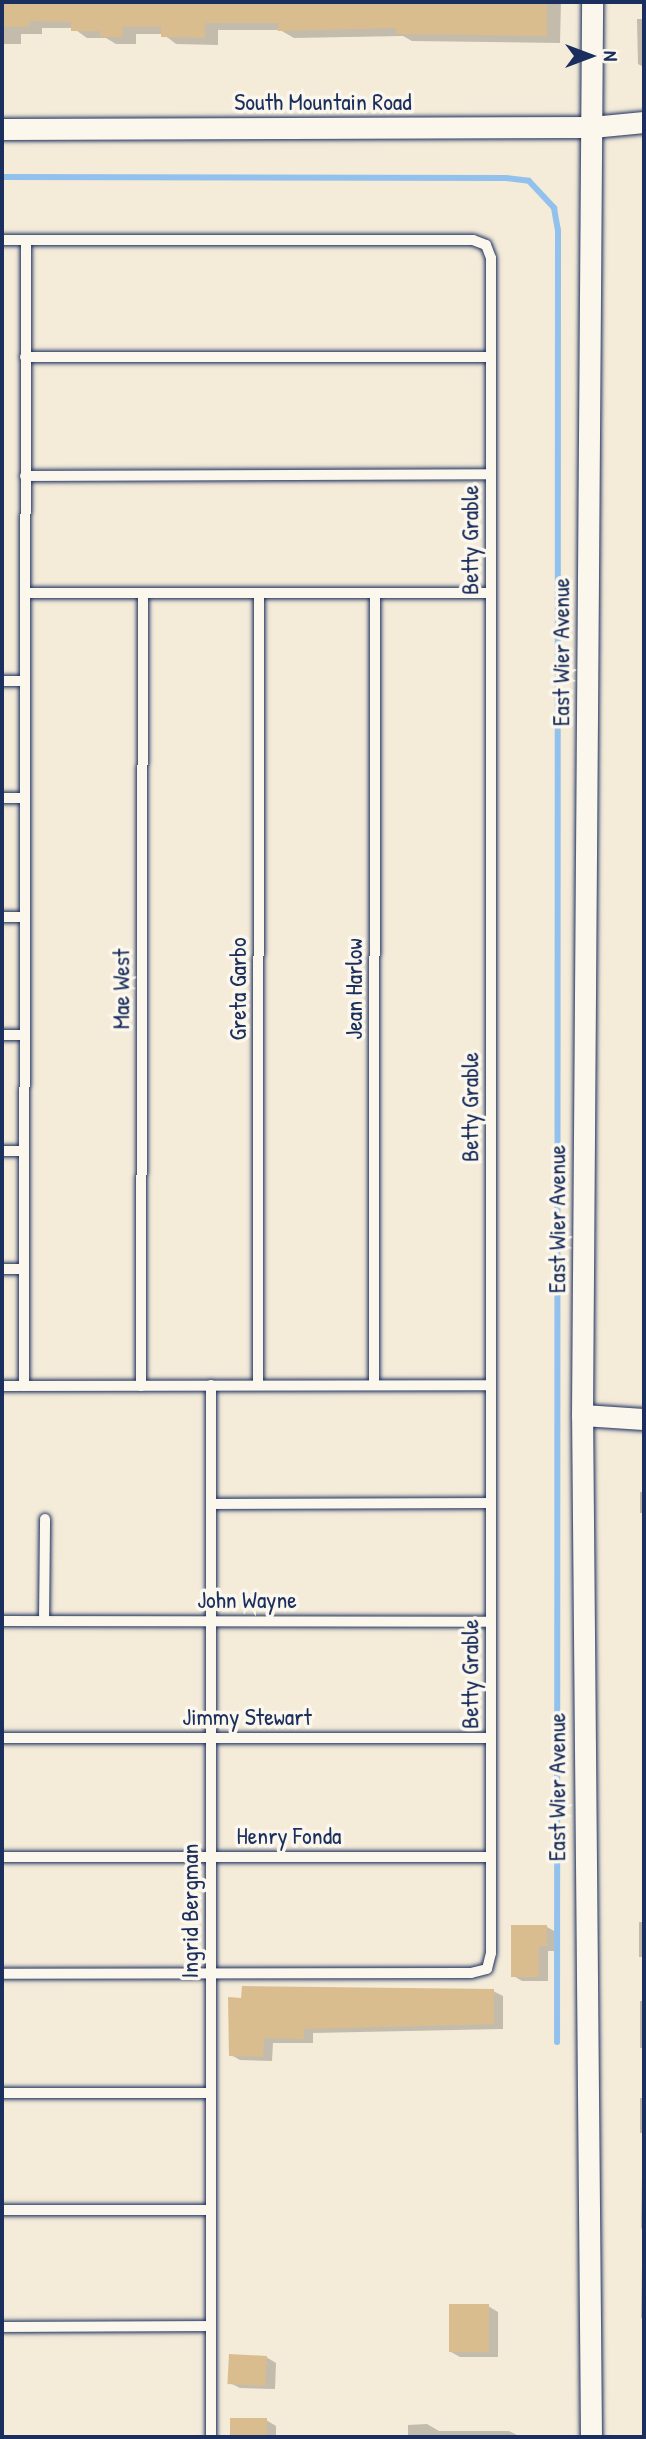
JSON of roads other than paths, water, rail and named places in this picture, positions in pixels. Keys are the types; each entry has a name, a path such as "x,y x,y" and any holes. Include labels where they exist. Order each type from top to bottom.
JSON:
{"street":[{"name":"East Wier Avenue","path":"591,2437 582,1415 592,2"},
{"name":"South Mountain Road","path":"2,129 592,127 644,122"},
{"path":"582,1415 644,1419"}],"lane":[{"path":"2,240 26,240 24,1386"},
{"name":"Betty Grable","path":"26,240 474,240 486,245 491,258 491,1953 487,1969 471,1973 211,1974"},
{"path":"25,357 491,357"},
{"path":"25,475 491,474"},
{"path":"25,593 491,593"},
{"name":"Mae West","path":"141,1386 143,593"},
{"name":"Greta Garbo","path":"258,1385 259,593"},
{"name":"Jean Harlow","path":"374,1385 375,593"},
{"path":"2,681 25,681"},
{"path":"2,799 25,799"},
{"path":"2,917 24,917"},
{"path":"2,1035 24,1035"},
{"path":"2,1151 24,1151"},
{"path":"2,1269 24,1269"},
{"name":"Ingrid Bergman","path":"211,1385 211,2437"},
{"path":"2,1386 491,1385"},
{"path":"211,1504 491,1503"},
{"path":"44,1621 45,1519"},
{"name":"John Wayne","path":"2,1620 491,1622"},
{"name":"Jimmy Stewart","path":"2,1738 491,1738"},
{"name":"Henry Fonda","path":"2,1857 491,1857"},
{"path":"2,1974 211,1974"},
{"path":"2,2093 211,2093"},
{"path":"2,2210 211,2210"},
{"path":"2,2327 211,2326"}],"waterway":[{"path":"2,177 506,178 529,181 554,208 558,230 557,2042"}]}
